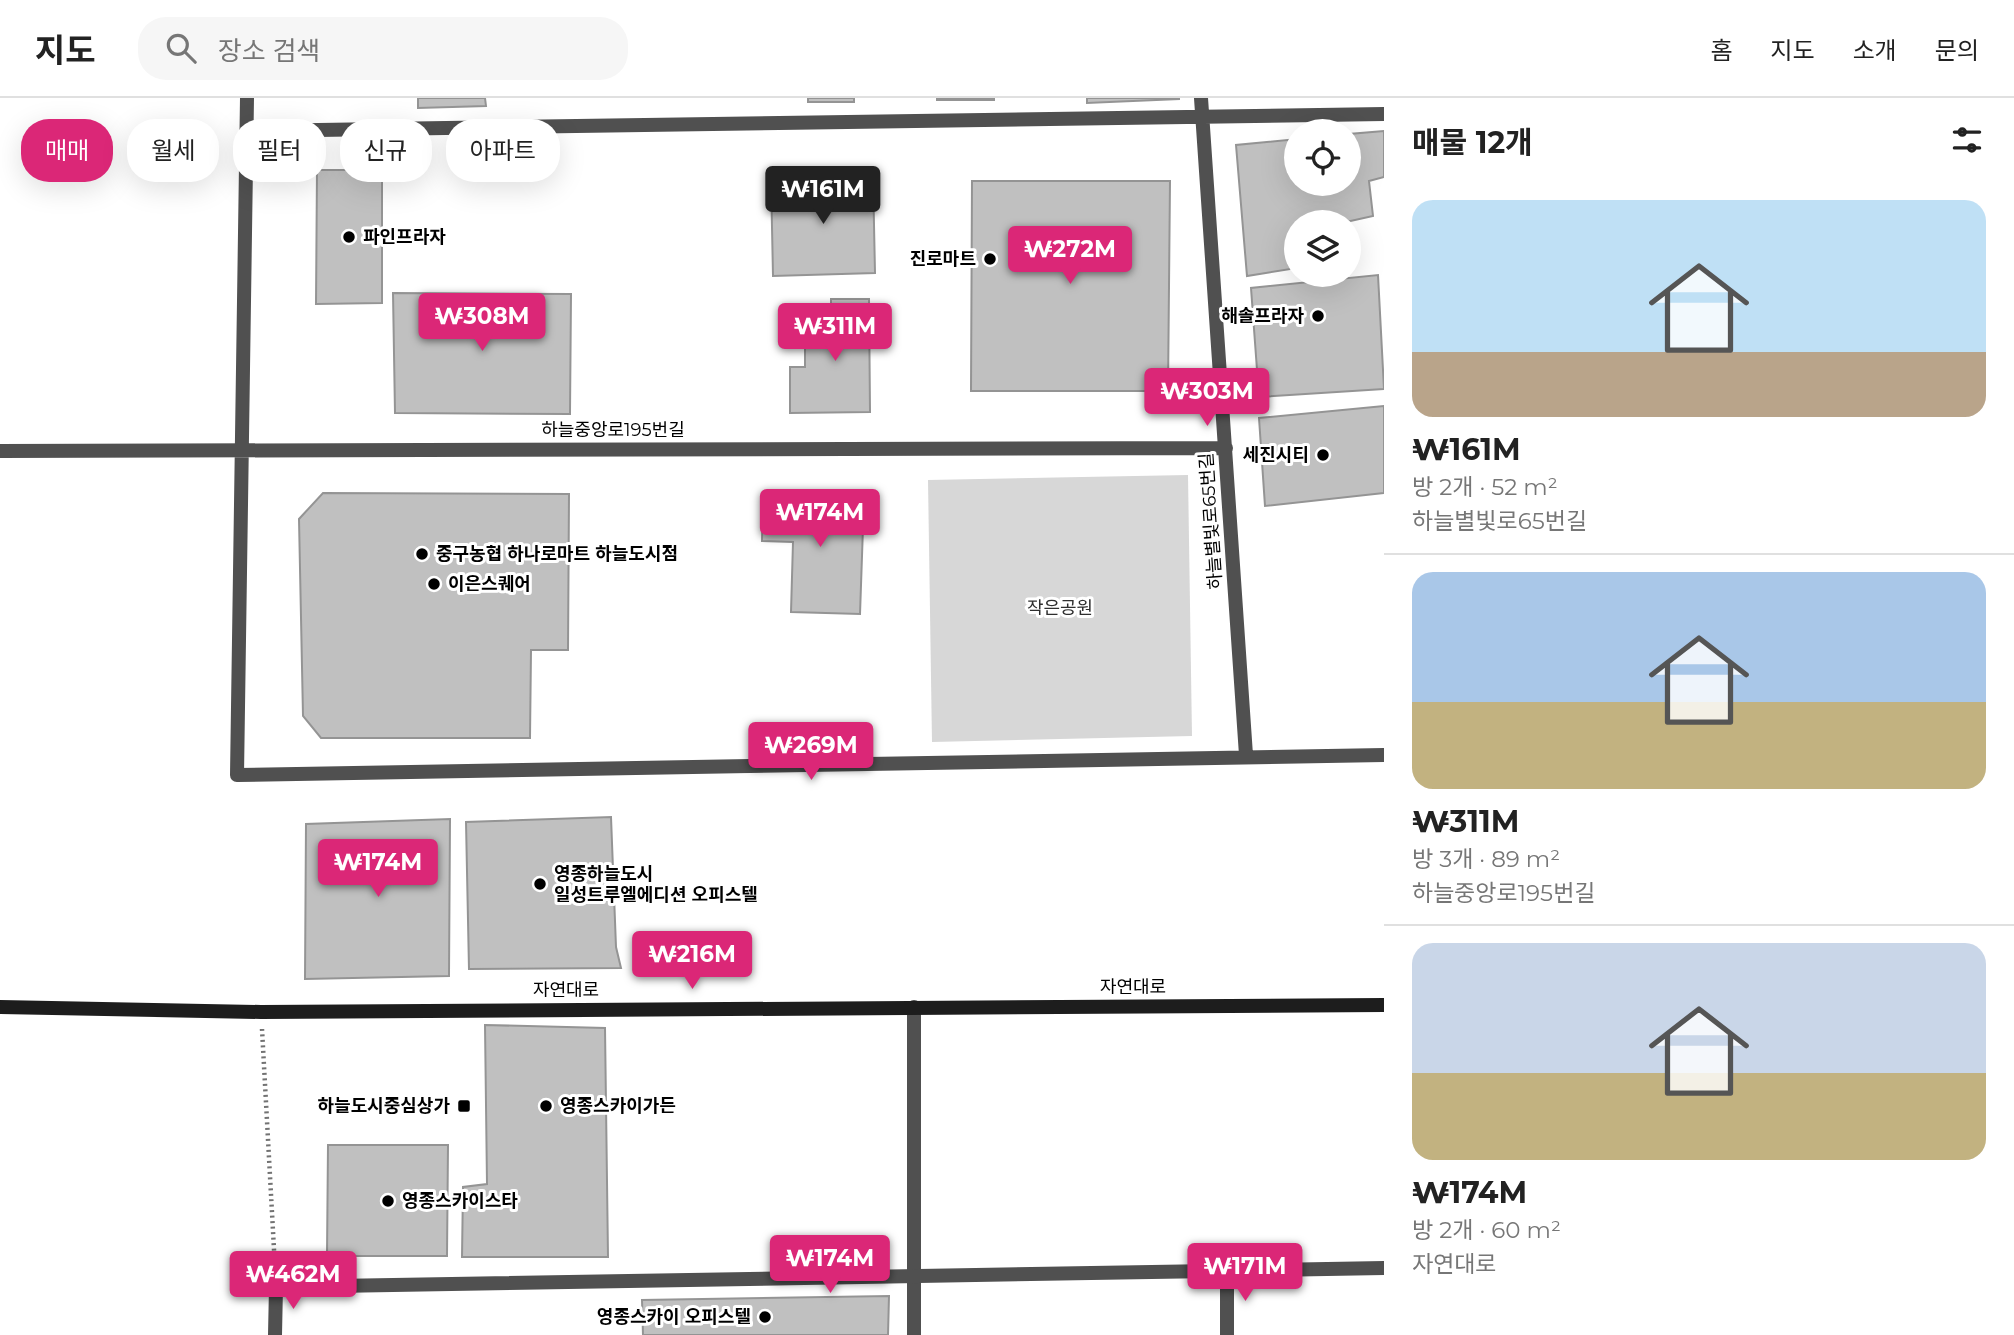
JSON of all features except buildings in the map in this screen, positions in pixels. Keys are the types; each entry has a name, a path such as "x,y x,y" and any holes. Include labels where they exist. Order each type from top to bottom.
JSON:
{"main road":[{"name":"자연대로","path":"0,1007 261,1012 1384,1005"}],"street":[{"path":"246,119 247,98"},
{"name":"하늘별빛로65번길","path":"1201,98 1246,755"},
{"path":"326,130 1384,114"},
{"path":"245,182 237,775 1246,755 1384,755"},
{"name":"하늘중앙로195번길","path":"0,451 1226,448"},
{"path":"914,1007 914,1335"},
{"path":"275,1335 276,1287 1384,1268"},
{"path":"1227,1270 1227,1335"}],"path":[{"path":"261,1012 276,1287"}],"green space":[{"name":"작은공원","path":"1188,475 1192,736 932,742 928,480"}],"place":[{"name":"파인프라자","path":"349,237"},
{"name":"진로마트","path":"990,259"},
{"name":"해솔프라자","path":"1318,316"},
{"name":"세진시티","path":"1323,455"},
{"name":"중구농협 하나로마트 하늘도시점","path":"422,554"},
{"name":"이은스퀘어","path":"434,584"},
{"name":"영종하늘도시 일성트루엘에디션 오피스텔","path":"540,884"},
{"name":"하늘도시중심상가","path":"464,1106"},
{"name":"영종스카이가든","path":"546,1106"},
{"name":"영종스카이스타","path":"388,1201"},
{"name":"영종스카이 오피스텔","path":"765,1317"}]}
